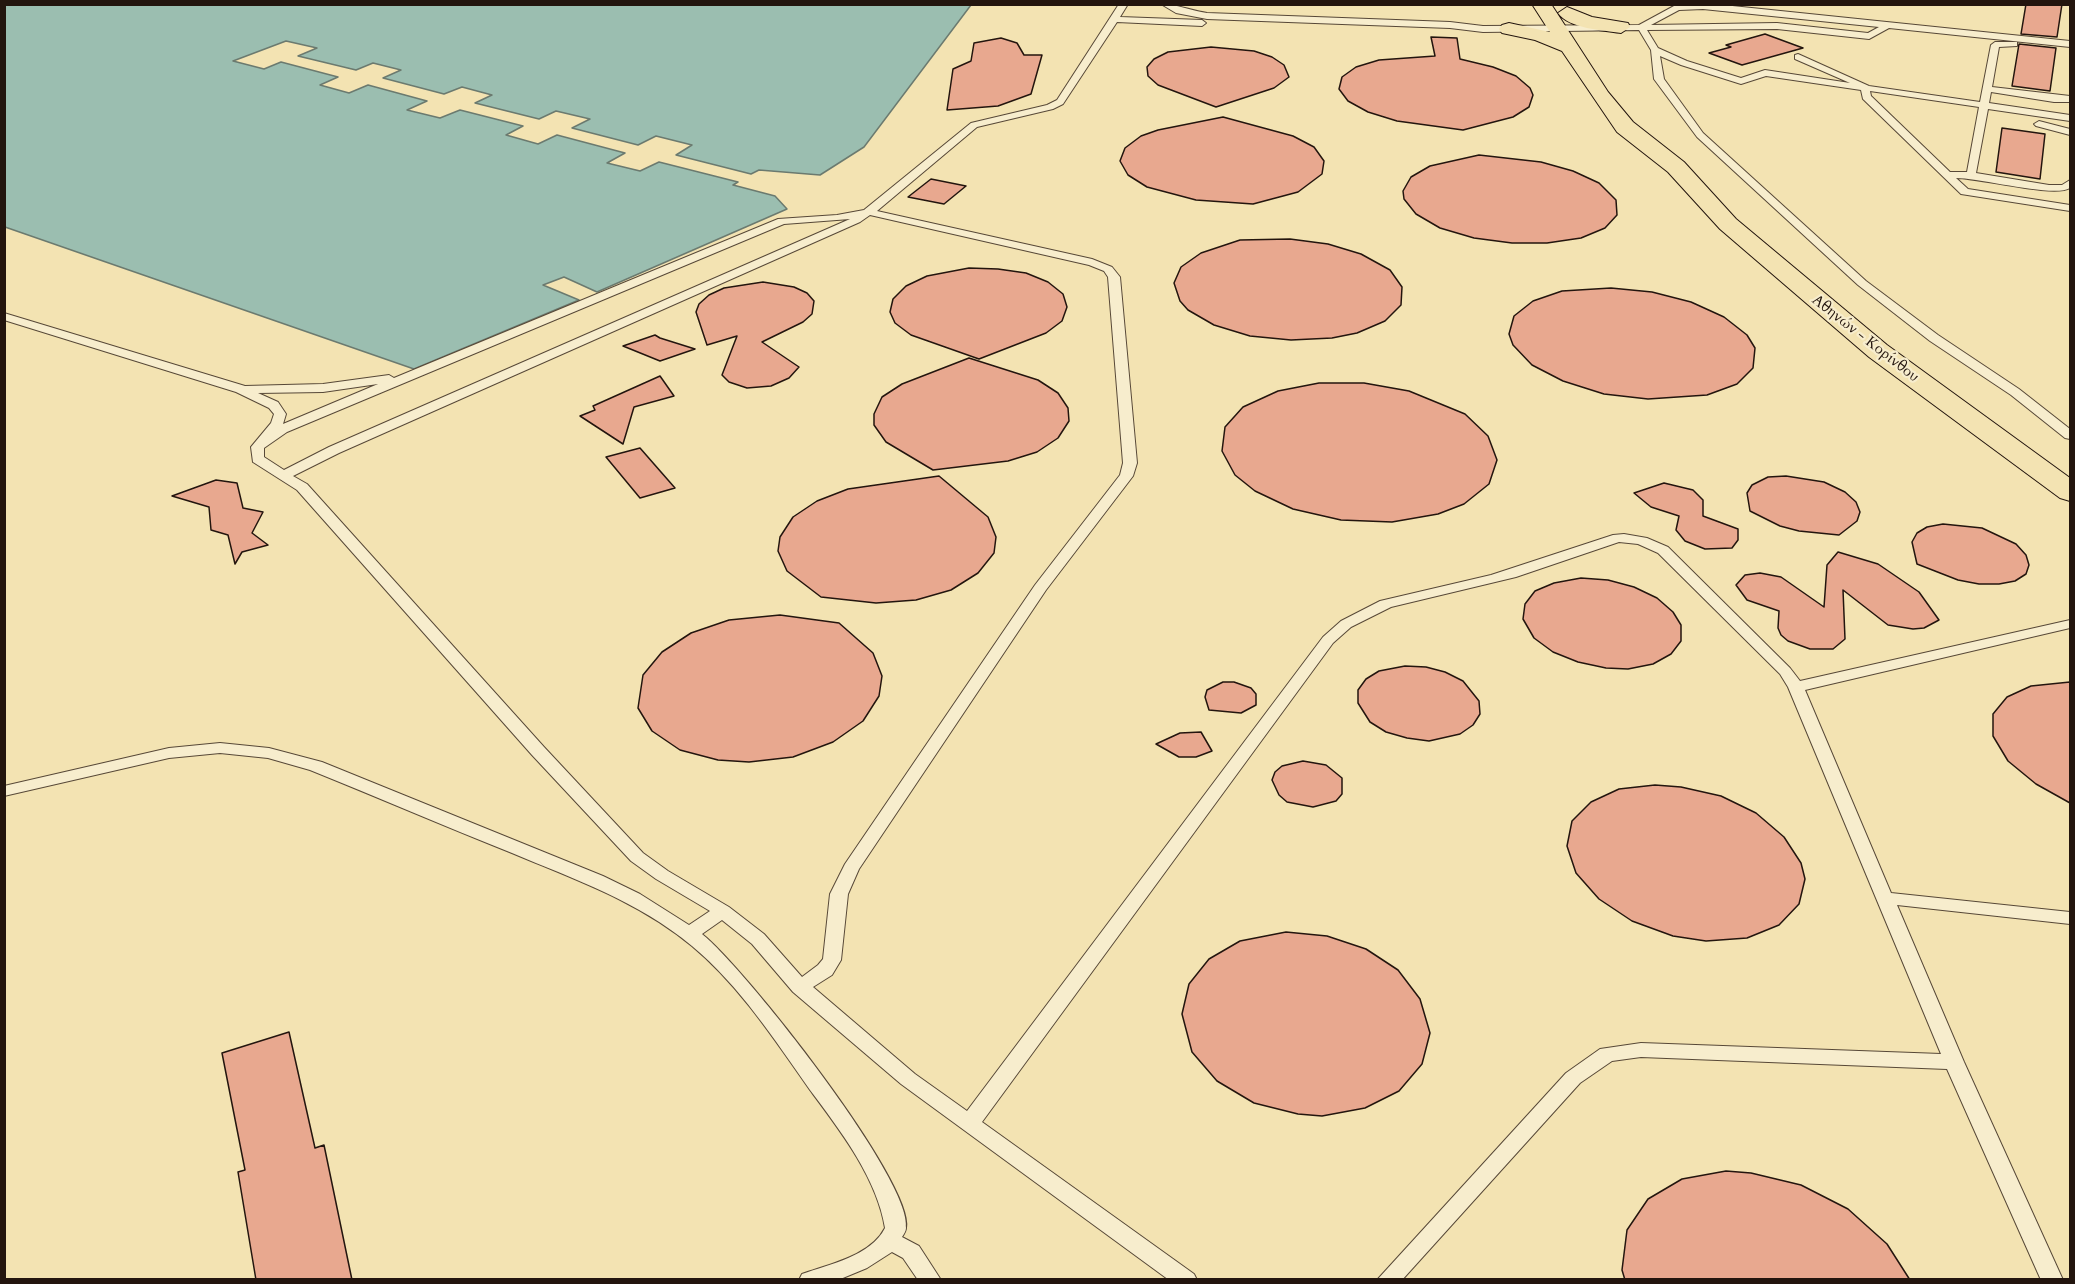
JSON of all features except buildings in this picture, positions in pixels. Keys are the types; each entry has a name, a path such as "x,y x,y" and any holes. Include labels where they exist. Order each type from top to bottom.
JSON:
{"main road":[{"path":"1509,29 1532,23 1588,22 1621,27"},
{"path":"1564,23 1589,39 1596,34 1621,27"},
{"path":"1509,29 1540,35 1564,23"},
{"path":"1564,23 1609,70"},
{"name":"Αθηνών - Κορίνθου","path":"1564,23 1600,95 1625,127 1676,167 1728,224 1878,351 2070,492"},
{"name":"Αθηνών - Κορίνθου","path":"1646,119 1676,167"}],"lane":[{"path":"285,474 334,450 836,230 869,212 974,125 1050,107 1060,102 1124,4"},
{"path":"1164,4 1179,11 1207,16 1450,25 1484,29"},
{"path":"1769,4 2070,35"},
{"path":"1641,27 1677,8 1704,6 2070,44"},
{"path":"1116,19 1433,33 1509,29"},
{"path":"1621,27 1777,26 1869,36 1888,25"},
{"path":"1704,26 1749,37"},
{"path":"1641,27 1655,50 1659,79 1700,135 1862,283 1934,338 2015,392 2070,435"},
{"path":"1971,175 1995,45 2008,43 2070,51"},
{"path":"1655,50 1684,63 1741,81 1765,73 1865,87 2047,125 2070,132"},
{"path":"1798,57 1865,87"},
{"path":"1865,87 1866,97 1965,192 2070,208"},
{"path":"1986,90 2070,99"},
{"path":"1982,111 2070,118"},
{"path":"1946,176 1971,175 2049,188 2065,188 2070,183"},
{"path":"257,447 282,429 766,226 797,219 837,219 869,212 1092,262 1108,269 1114,277 1130,464 1126,476 1040,588 850,868 839,894 832,960 825,970 800,987"},
{"path":"4,316 240,389 274,405 280,414 278,424 257,447 258,459 285,474 302,487 538,751 637,857 723,911 758,939 800,987 868,1047 1186,1280"},
{"path":"240,389 323,388 395,378 428,369"},
{"path":"970,1123 1328,640 1345,623 1372,608 1404,598 1494,579 1618,538 1634,538 1648,541 1663,550 1785,671 1796,687 1954,1062 2052,1280"},
{"path":"1796,687 2070,624"},
{"path":"4,791 169,753 220,748 269,753 316,766 631,896 689,934 718,958 761,1007 874,1170 893,1205 897,1225 891,1240 873,1255 810,1280"},
{"path":"1886,898 2070,918"},
{"path":"689,934 723,911"},
{"path":"1388,1280 1573,1078 1607,1054 1641,1050 1954,1062"},
{"path":"891,1240 911,1252 930,1280"}],"shaded area":[{"path":"5,4 971,5 864,147 820,175 759,170 751,174 676,155 692,145 656,136 638,145 572,128 590,119 556,111 539,119 475,103 492,95 462,87 444,94 383,78 401,70 373,63 356,70 298,56 317,48 286,41 233,61 264,69 281,62 338,77 320,85 349,93 368,85 427,101 407,110 440,118 460,110 523,126 506,135 538,144 557,135 625,153 607,163 640,171 659,162 738,182 733,185 775,196 787,209 597,292 564,277 543,285 579,300 414,369 5,227"}]}
